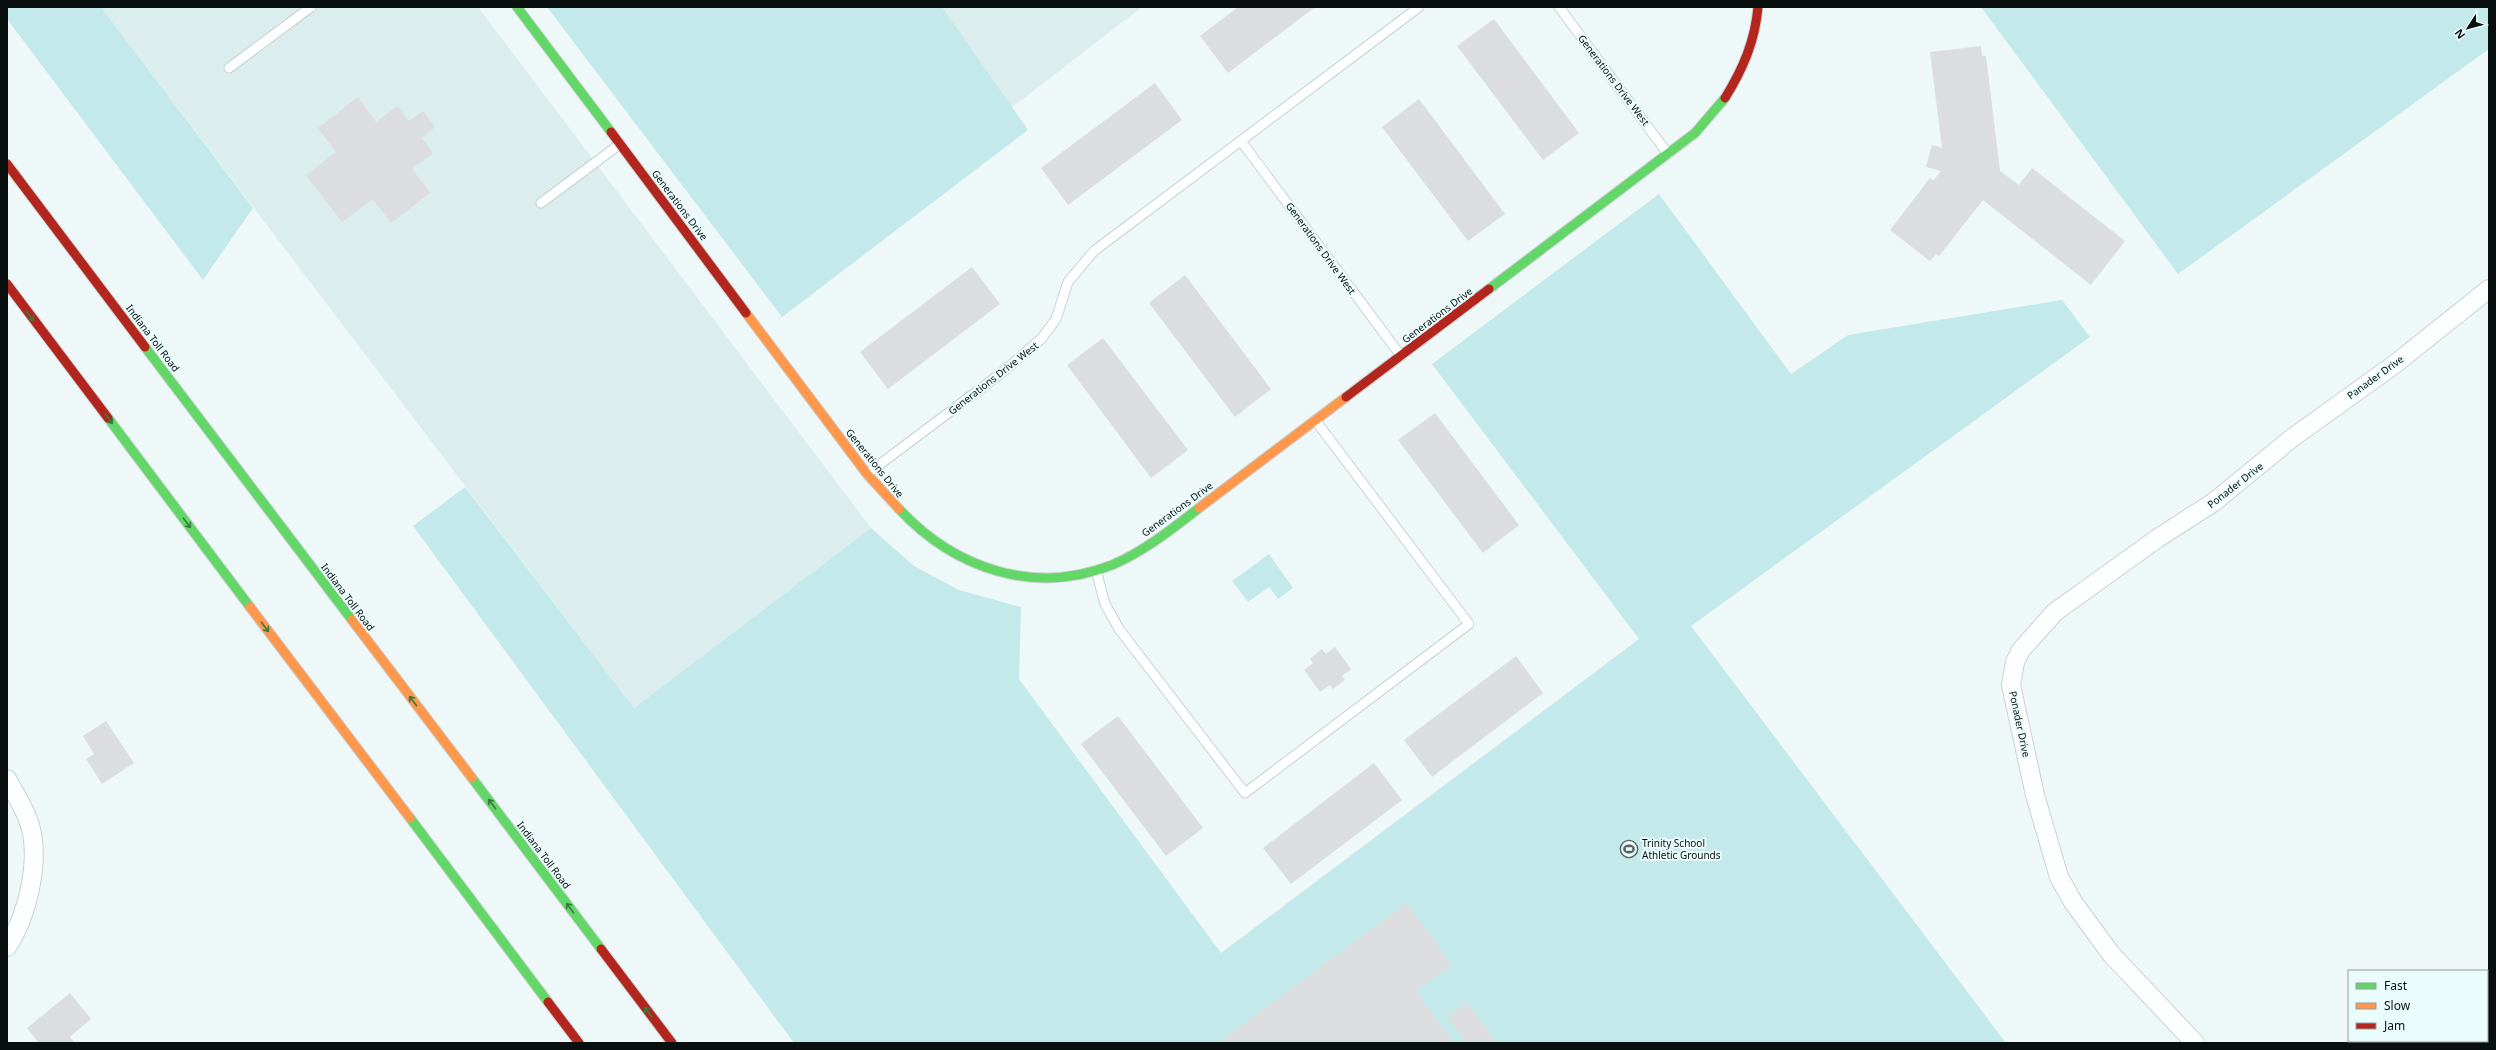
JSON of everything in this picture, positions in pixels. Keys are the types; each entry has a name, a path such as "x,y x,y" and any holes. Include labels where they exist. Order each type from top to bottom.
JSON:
{"main road":[{"name":"Generations Drive","path":"517,7 867,474 927,536 953,554 987,568 1024,578 1056,577 1096,570 1113,564 1166,533 1668,154 1703,125 1727,95 1739,76 1752,44 1758,7"},
{"name":"Indiana Toll Road","path":"7,164 672,1043"},
{"path":"7,284 579,1043"}],"street":[{"name":"Panader Drive","path":"2292,438 2395,364 2489,289"},
{"name":"Ponader Drive","path":"2195,1043 2111,954 2073,902 2060,877 2035,795 2011,684 2012,675 2021,650 2054,612 2158,538 2214,502 2292,438"},
{"path":"7,779 28,818 34,853 24,910 16,932 7,947"}],"lane":[{"path":"229,68 311,7"},
{"name":"Generations Drive West","path":"867,474 1004,371 1042,338 1056,318 1068,282 1094,251 1419,7"},
{"name":"Generations Drive West","path":"1559,7 1668,154"},
{"name":"Generations Drive West","path":"1241,141 1401,356"},
{"path":"541,203 620,144"},
{"path":"1096,570 1105,604 1119,629 1245,793 1469,624 1315,420"}],"shaded area":[{"path":"7,7 101,7 253,208 203,280 7,19"},
{"path":"101,7 478,7 871,528 634,708"},
{"path":"547,7 942,7 1028,130 782,317"},
{"path":"942,7 1142,7 1011,108"},
{"path":"1981,7 2489,7 2489,49 2178,274"},
{"path":"1659,194 1791,374 1848,335 2062,300 2090,337 1691,626 2006,1043 794,1043 413,526 465,487 634,708 871,528 914,566 959,590 1021,607 1019,679 1221,953 1639,639 1432,364"},
{"path":"1269,554 1293,588 1278,599 1269,587 1248,602 1232,581"}],"building":[{"path":"1238,7 1315,7 1228,73 1200,36"},
{"path":"1494,19 1579,133 1543,160 1457,46"},
{"path":"1981,46 1982,56 1986,56 2000,171 2019,185 2032,168 2125,241 2091,285 1983,200 1939,256 1936,254 1930,261 1890,230 1930,178 1933,181 1941,171 1926,167 1932,145 1942,148 1930,52"},
{"path":"1155,83 1182,120 1068,205 1041,168"},
{"path":"358,97 376,122 397,106 409,121 423,111 435,127 422,138 433,153 412,169 430,193 391,223 373,199 342,222 306,175 336,152 318,128"},
{"path":"1419,99 1505,214 1468,241 1382,127"},
{"path":"972,267 1000,304 888,389 860,352"},
{"path":"1185,275 1271,389 1235,417 1149,303"},
{"path":"1103,338 1188,450 1151,478 1067,365"},
{"path":"1435,413 1519,525 1483,553 1398,440"},
{"path":"1335,647 1351,669 1342,676 1345,680 1333,689 1330,685 1320,692 1304,670 1313,663 1310,659 1322,649 1326,654"},
{"path":"1516,656 1543,693 1432,777 1404,740"},
{"path":"1118,716 1203,828 1166,856 1081,744"},
{"path":"106,721 134,763 102,784 86,759 94,754 83,736"},
{"path":"1374,763 1402,800 1291,884 1263,848"},
{"path":"1407,903 1452,965 1416,991 1454,1043 1225,1043 1223,1039"},
{"path":"70,993 91,1019 70,1037 75,1043 39,1043 27,1028"},
{"path":"1467,1002 1497,1043 1462,1043 1465,1041 1447,1017"}],"traffic: fast":[{"path":"517,7 611,132"},
{"path":"1489,289 1695,133 1725,98"},
{"path":"145,347 352,620"},
{"path":"108,418 250,607"},
{"path":"899,509 921,530 944,547 970,561 996,571 1024,576 1053,578 1082,574 1124,560 1157,540 1199,508"},
{"path":"472,778 601,949"},
{"path":"410,818 548,1002"}],"traffic: slow":[{"path":"746,313 867,474 899,509"},
{"path":"1199,508 1346,397"},
{"path":"250,607 410,818"},
{"path":"352,620 472,778"}],"traffic: jam":[{"path":"1725,98 1743,65 1751,43 1758,7"},
{"path":"611,132 746,313"},
{"path":"7,164 145,347"},
{"path":"7,284 108,418"},
{"path":"1346,397 1489,289"},
{"path":"601,949 672,1043"},
{"path":"548,1002 579,1043"}],"place":[{"name":"Trinity School Athletic Grounds","path":"1629,849"}]}
